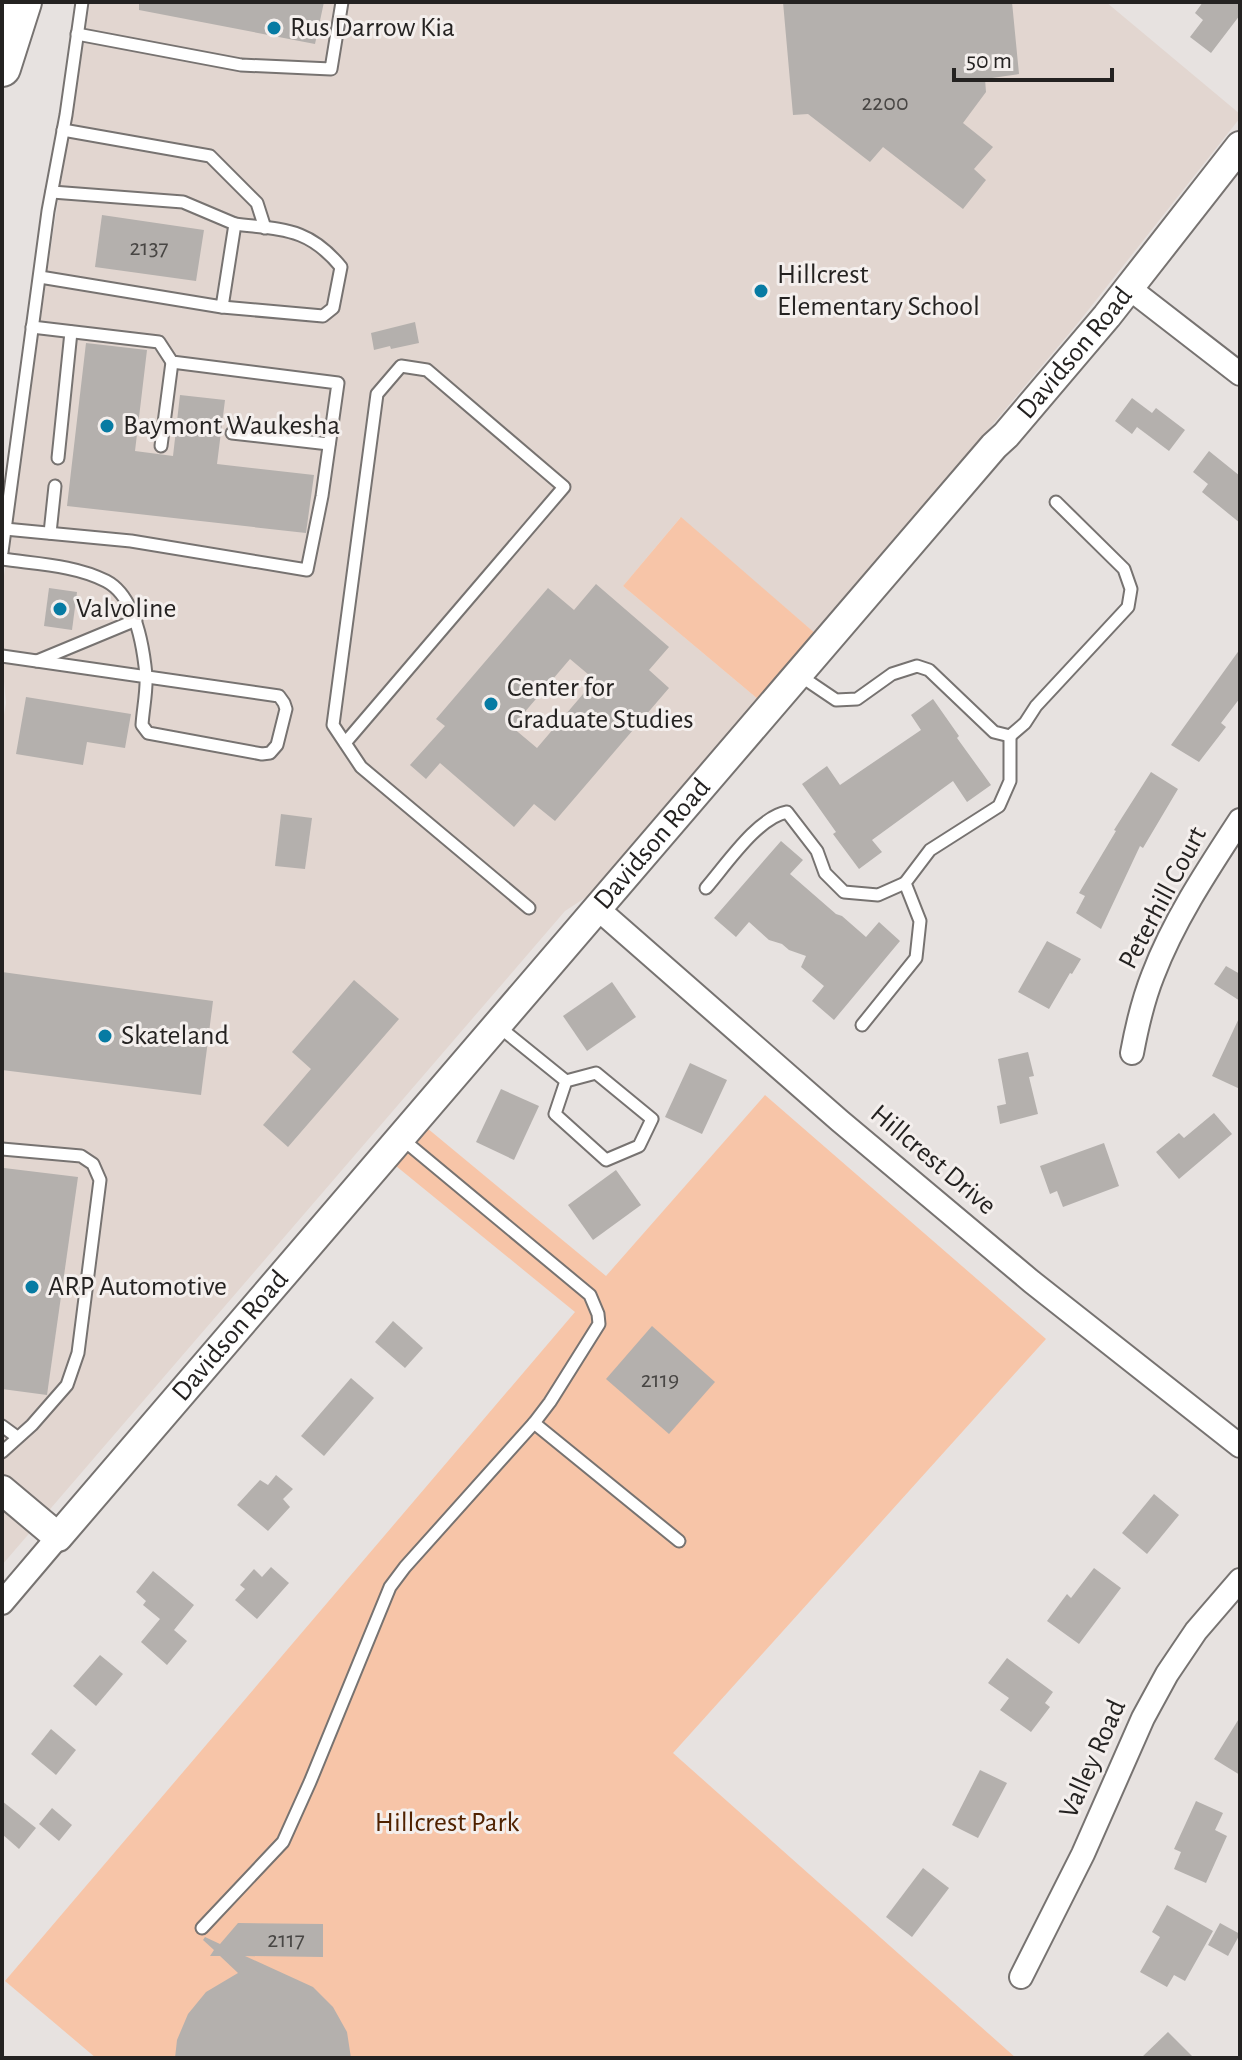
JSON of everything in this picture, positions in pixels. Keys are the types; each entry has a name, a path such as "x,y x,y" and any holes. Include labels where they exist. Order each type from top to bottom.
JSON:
{"main road":[{"path":"2,68 23,2"}],"street":[{"name":"Davidson Road","path":"2,1603 994,446 1038,399 1240,146"},
{"path":"1129,288 1240,374"},
{"name":"Peterhill Court","path":"1132,1053 1152,976 1208,868 1240,820"},
{"name":"Hillcrest Drive","path":"598,909 1032,1282 1240,1446"},
{"path":"2,1490 58,1537"},
{"name":"Valley Road","path":"1021,1977 1083,1854 1143,1718 1167,1674 1196,1631 1240,1580"}],"lane":[{"path":"2,552 32,327 82,2"},
{"path":"77,34 241,65 331,69 342,2"},
{"path":"63,130 210,156 257,203 265,228"},
{"path":"40,277 222,307 323,316 333,308 341,267 326,249 297,232 235,224 183,202 52,192"},
{"path":"222,307 235,224"},
{"path":"32,327 159,342 172,362 161,446"},
{"path":"58,458 71,332"},
{"path":"5,529 131,541 307,570 322,496 338,383 172,362"},
{"path":"345,743 564,487 427,370 401,366 377,394 333,725 345,743 361,767 529,908"},
{"path":"232,433 329,444"},
{"path":"50,533 55,486"},
{"path":"706,888 762,823 776,814 787,812 817,851 825,873 844,892 878,895 905,883 930,850 999,806 1010,781 1010,736 1128,607 1131,589 1124,569 1056,502"},
{"path":"2,559 75,570 108,582 127,603 136,620 146,677 142,725 148,733 262,754 270,753 277,745 286,709 279,696 146,677 2,656"},
{"path":"37,661 136,620"},
{"path":"798,675 836,700 857,699 892,674 917,666 929,670 994,732 1010,736"},
{"path":"862,1025 916,958 920,921 905,883"},
{"path":"497,1025 566,1081"},
{"path":"596,1073 652,1119 639,1146 606,1160 555,1114 566,1081 596,1073"},
{"path":"202,1928 283,1842 390,1587 534,1423 599,1324 590,1295 400,1138"},
{"path":"2,1149 81,1156 93,1164 100,1180 78,1353 67,1385 32,1425 2,1452"},
{"path":"534,1423 679,1541"},
{"path":"2,1426 17,1437"}],"shaded area":[{"path":"90,2 1106,2 1240,114 1240,118 1078,323 816,634 680,518 623,586 759,700 591,894 565,911 2,1565 2,727 6,703 2,660 2,590 52,239"}],"green space":[{"path":"681,517 816,634 759,700 623,586"},
{"name":"Hillcrest Park","path":"765,1095 1046,1339 673,1753 1016,2058 96,2058 5,1981 575,1312 396,1166 427,1128 606,1276"}],"building":[{"name":"Rus Darrow Kia","path":"139,2 324,2 315,44 139,10"},
{"path":"783,2 1012,2 1019,74 985,79 986,92 963,123 993,147 974,169 986,180 963,209 883,147 870,162 808,114 793,115"},
{"path":"1203,2 1240,2 1240,15 1211,53 1190,37 1203,20 1195,13"},
{"path":"102,215 204,230 196,281 95,267"},
{"path":"415,322 419,343 374,350 371,333"},
{"name":"Baymont Waukesha","path":"86,343 147,350 135,451 173,456 180,395 225,400 217,464 314,475 306,533 67,506"},
{"path":"1132,398 1152,413 1156,408 1185,430 1169,451 1137,427 1132,434 1115,421"},
{"path":"1209,451 1240,476 1240,523 1202,492 1208,484 1193,472"},
{"name":"Center for Graduate Studies","path":"596,584 669,647 649,670 669,688 555,821 534,804 514,827 440,763 426,779 410,765 445,726 436,719 548,588 574,610","holes":["570,659 595,680 537,748 512,727"]},
{"name":"Valvoline","path":"49,588 77,592 72,630 44,626"},
{"path":"1240,649 1240,698 1221,723 1226,727 1199,762 1171,745"},
{"path":"26,697 131,714 125,748 87,742 83,765 16,754"},
{"path":"933,699 991,785 967,802 953,781 872,840 882,852 859,869 802,784 827,766 840,785 921,730 911,715"},
{"path":"1151,772 1178,789 1143,848 1140,846 1101,929 1076,913 1085,896 1079,893"},
{"path":"281,814 312,818 305,869 275,866"},
{"path":"781,841 803,860 790,874 836,914 866,937 879,922 900,941 834,1020 812,1001 824,986 801,967 806,956 769,940 749,922 736,937 714,918"},
{"path":"1047,941 1081,959 1049,1009 1018,992"},
{"path":"1226,966 1240,974 1240,1001 1214,984"},
{"name":"Skateland","path":"2,972 213,1001 201,1095 2,1070"},
{"path":"354,980 399,1019 288,1147 263,1125 311,1069 292,1052"},
{"path":"612,982 636,1017 587,1051 563,1016"},
{"path":"1240,1016 1240,1089 1212,1076"},
{"path":"1028,1052 1034,1076 1029,1077 1038,1114 1000,1124 997,1106 1006,1104 998,1059"},
{"path":"690,1063 727,1080 702,1134 665,1117"},
{"path":"501,1089 539,1106 514,1160 476,1142"},
{"path":"1214,1113 1232,1134 1179,1179 1156,1152 1179,1133 1184,1138"},
{"path":"1104,1143 1119,1186 1063,1207 1057,1191 1050,1194 1040,1166"},
{"name":"ARP Automotive","path":"4,1168 78,1177 47,1395 2,1389"},
{"path":"616,1170 641,1205 593,1240 568,1205"},
{"path":"393,1321 423,1348 405,1368 375,1342"},
{"path":"652,1326 715,1382 669,1434 606,1379"},
{"path":"351,1378 374,1398 324,1456 301,1436"},
{"path":"276,1475 293,1489 283,1499 290,1507 268,1531 237,1505 260,1480 268,1485"},
{"path":"1154,1494 1179,1515 1147,1554 1122,1533"},
{"path":"271,1567 289,1583 257,1619 235,1600 245,1589 240,1585 254,1569 262,1577"},
{"path":"1094,1568 1121,1588 1079,1644 1047,1621 1067,1594 1071,1598"},
{"path":"153,1571 194,1605 174,1630 187,1641 167,1665 141,1642 160,1619 143,1605 146,1601 136,1592"},
{"path":"100,1655 123,1674 96,1706 73,1686"},
{"path":"1007,1658 1053,1692 1045,1703 1050,1707 1031,1732 1000,1710 1009,1698 988,1683"},
{"path":"1240,1717 1240,1775 1214,1759"},
{"path":"51,1729 76,1750 56,1775 31,1754"},
{"path":"980,1770 1007,1783 978,1838 952,1825"},
{"path":"2,1801 36,1828 19,1849 2,1834"},
{"path":"1196,1801 1223,1813 1215,1830 1227,1836 1206,1883 1174,1869 1181,1852 1174,1849"},
{"path":"52,1808 72,1825 59,1841 39,1824"},
{"path":"923,1868 949,1888 912,1937 886,1917"},
{"path":"1167,1905 1213,1931 1185,1981 1174,1975 1167,1987 1140,1972 1160,1937 1152,1932"},
{"path":"238,1923 323,1924 323,1957 245,1956 313,1987 333,2007 347,2032 351,2058 175,2058 177,2040 188,2014 206,1992 238,1973 220,1956 210,1956 214,1950 203,1940 205,1937 220,1944"},
{"path":"1220,1923 1240,1934 1228,1956 1208,1945"},
{"path":"1168,2032 1194,2058 1141,2058"}],"place":[{"name":"Rus Darrow Kia","path":"274,28"},
{"name":"Hillcrest Elementary School","path":"761,291"},
{"name":"Baymont Waukesha","path":"107,426"},
{"name":"Valvoline","path":"60,609"},
{"name":"Center for Graduate Studies","path":"491,704"},
{"name":"Skateland","path":"105,1036"},
{"name":"ARP Automotive","path":"32,1287"}]}
